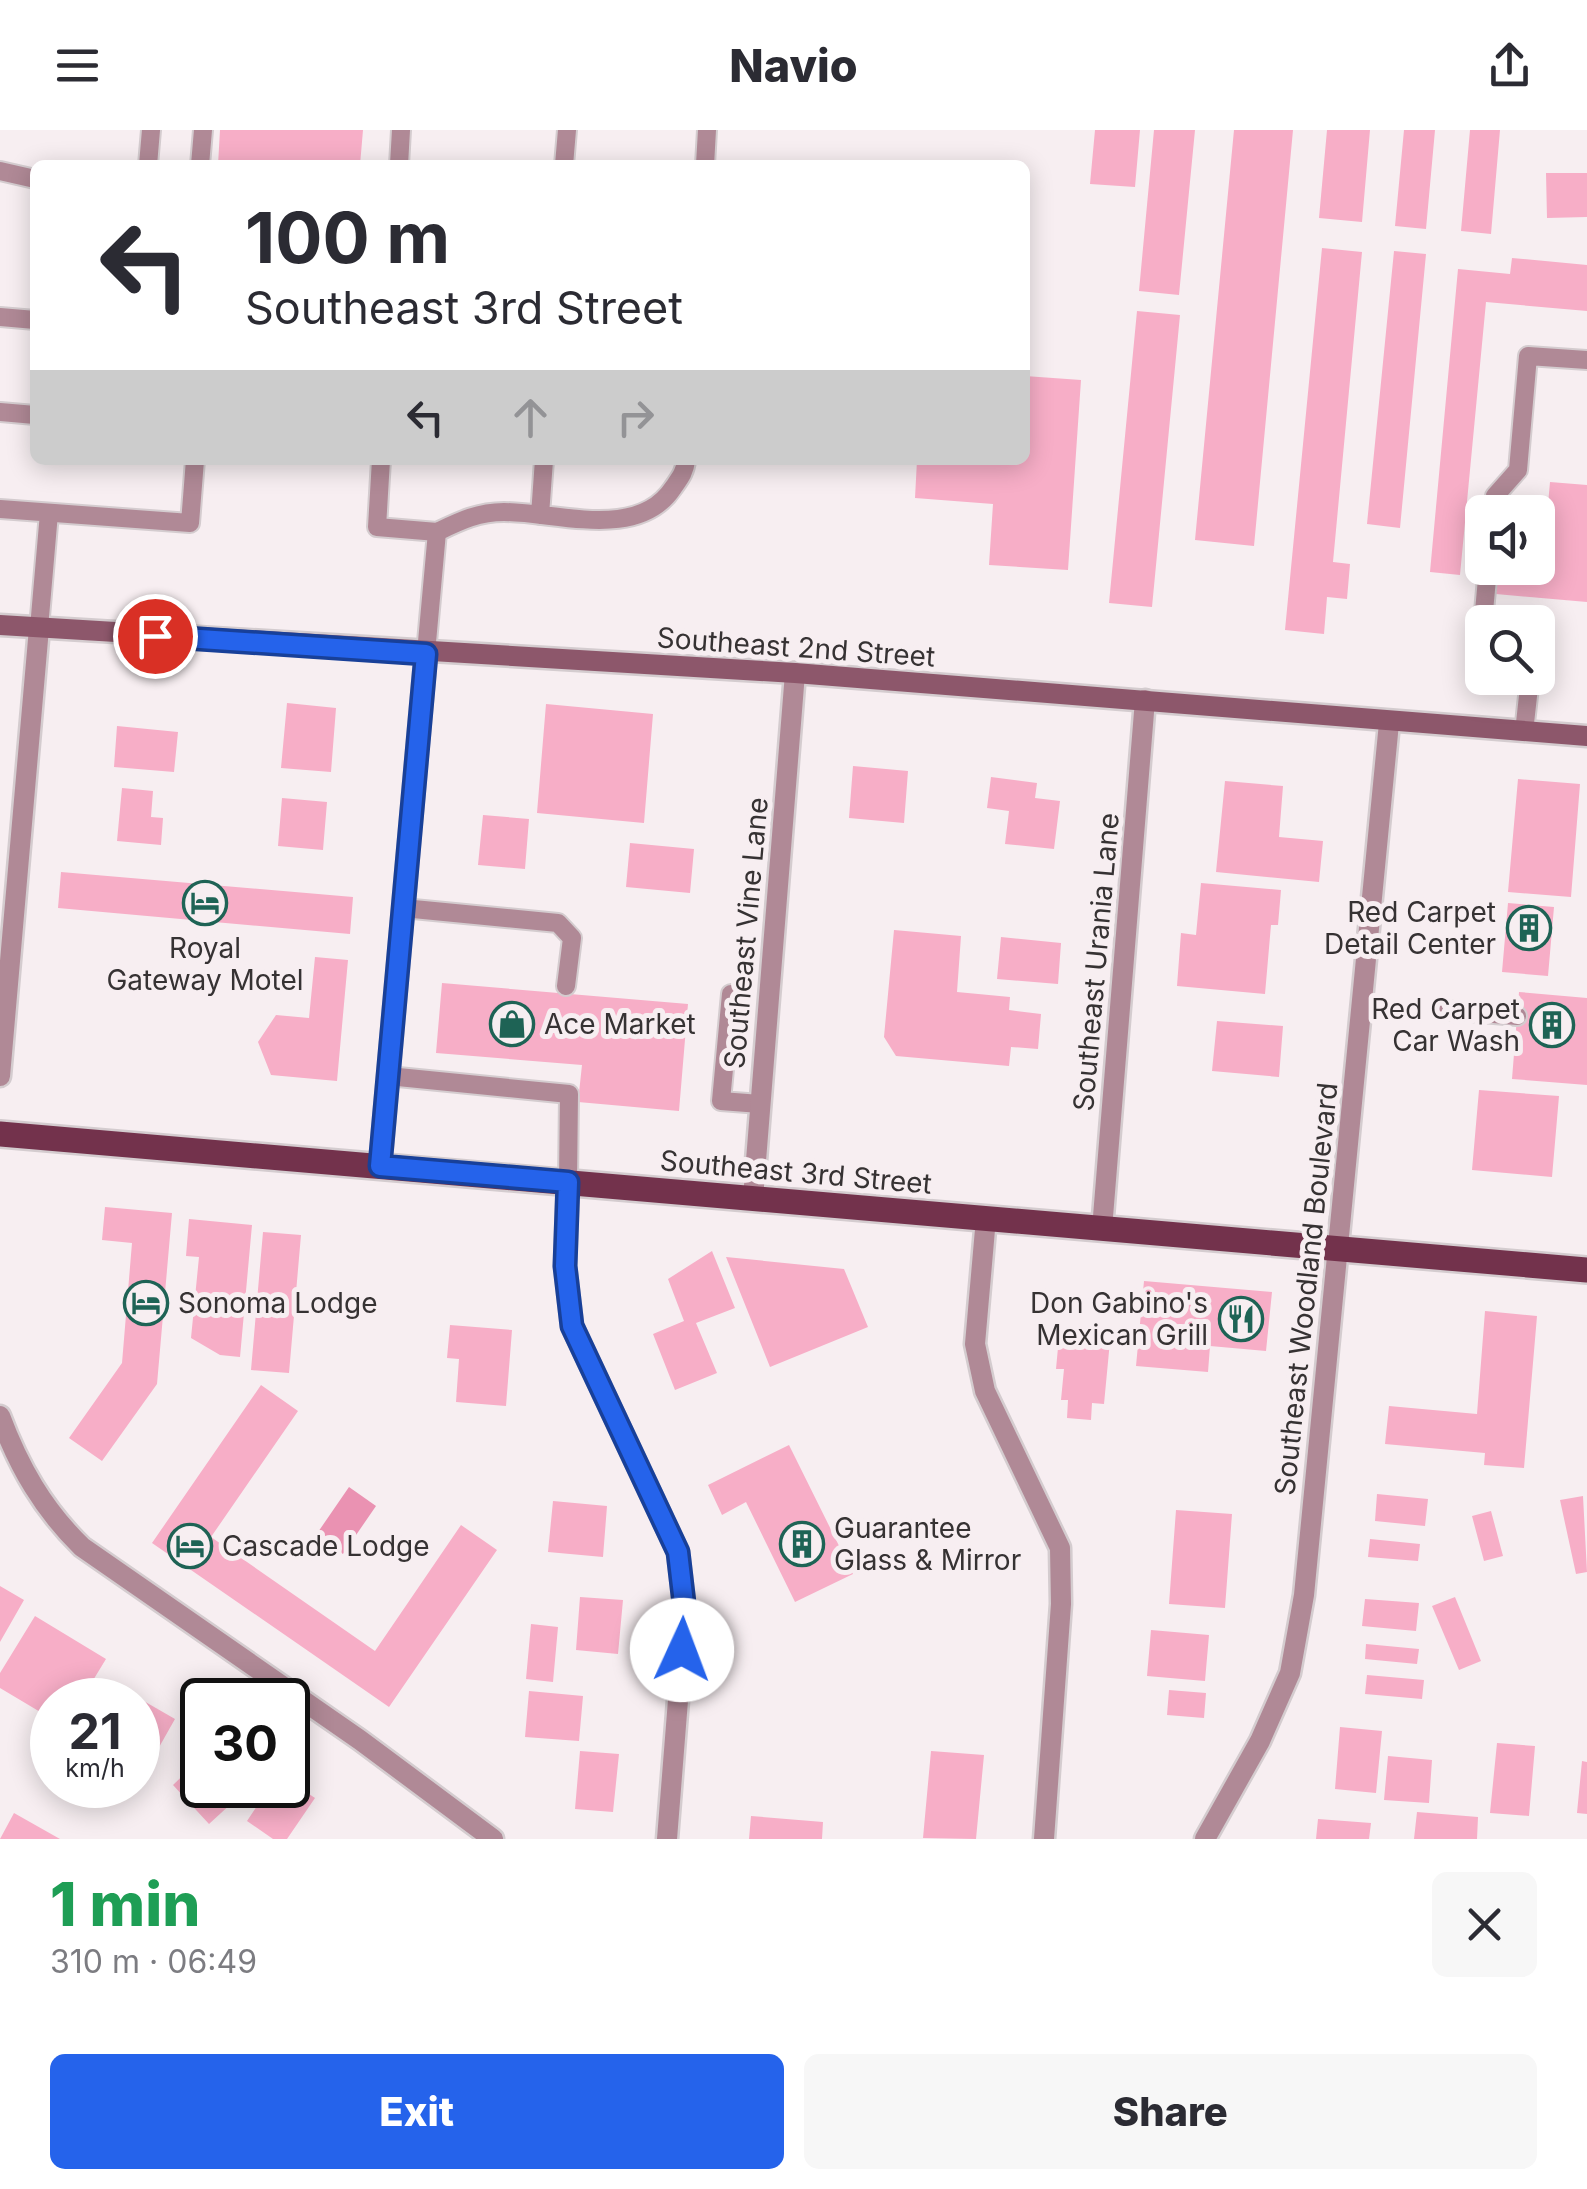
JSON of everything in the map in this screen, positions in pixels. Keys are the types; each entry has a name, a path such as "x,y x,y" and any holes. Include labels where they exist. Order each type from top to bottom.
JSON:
{"main road":[{"name":"Southeast 3rd Street","path":"0,1134 1587,1270"}],"street":[{"name":"Southeast 2nd Street","path":"0,625 426,654 795,673 1587,736"},
{"path":"0,1076 39,628"},
{"path":"380,1166 426,654"},
{"name":"Southeast Vine Lane","path":"753,1198 795,673"},
{"name":"Southeast Urania Lane","path":"1102,1229 1145,700"},
{"name":"Southeast Woodland Boulevard","path":"1205,1839 1260,1741 1290,1673 1304,1595 1390,723"},
{"path":"568,1182 565,1266 572,1326 678,1552 685,1612 667,1839"},
{"path":"986,1218 974,1344 985,1391 1060,1548 1061,1604 1044,1839"},
{"path":"0,1416 18,1464 56,1522 82,1548 360,1740 493,1839"}],"lane":[{"path":"148,160 151,130"},
{"path":"200,160 203,130"},
{"path":"399,160 402,130"},
{"path":"564,160 566,130"},
{"path":"705,160 707,130"},
{"path":"0,171 30,178"},
{"path":"0,317 30,320"},
{"path":"1496,495 1518,470 1528,356 1587,360"},
{"path":"0,412 30,415"},
{"path":"0,509 190,523 195,465"},
{"path":"381,465 376,527 437,532 474,514 613,520 644,512 667,497 686,465"},
{"path":"540,514 544,465"},
{"path":"39,628 49,513"},
{"path":"426,654 437,532"},
{"path":"1524,732 1528,695"},
{"path":"403,908 558,923 572,938 566,986"},
{"path":"731,994 721,1101 760,1104"},
{"path":"1448,1010 1517,1016"},
{"path":"388,1076 569,1094 568,1182"}],"shaded area":[{"path":"349,1487 376,1506 343,1554 316,1535"}],"building":[{"path":"220,130 363,130 360,160 218,160"},
{"path":"1095,130 1140,130 1135,187 1090,184"},
{"path":"1154,130 1195,130 1179,295 1139,291"},
{"path":"1234,130 1293,130 1254,546 1195,540"},
{"path":"1327,130 1370,130 1362,222 1319,218"},
{"path":"1404,130 1435,130 1426,229 1395,226"},
{"path":"1470,130 1500,130 1491,234 1461,231"},
{"path":"1546,173 1587,173 1587,217 1547,218"},
{"path":"1322,248 1362,252 1333,562 1350,564 1347,599 1327,597 1324,634 1285,630"},
{"path":"1394,251 1426,254 1400,528 1367,524"},
{"path":"1512,258 1587,265 1587,311 1486,302 1460,575 1430,572 1458,269 1510,274"},
{"path":"1137,311 1180,315 1152,607 1109,603"},
{"path":"1030,376 1081,380 1068,570 989,565 993,504 915,498 917,465 1030,465"},
{"path":"1550,482 1587,485 1587,602 1496,594 1497,585 1555,585 1555,495 1549,495"},
{"path":"287,703 336,708 331,772 281,768"},
{"path":"546,704 653,714 644,823 537,813"},
{"path":"117,726 178,732 174,772 114,767"},
{"path":"853,766 908,771 904,823 849,818"},
{"path":"991,777 1037,783 1035,798 1060,801 1054,849 1005,844 1009,811 987,808"},
{"path":"1518,779 1580,784 1571,897 1508,892"},
{"path":"1225,781 1283,786 1279,837 1323,841 1319,882 1216,872"},
{"path":"122,788 153,791 151,817 163,818 161,845 117,841"},
{"path":"282,798 327,802 323,850 278,846"},
{"path":"483,815 529,819 525,869 478,865"},
{"path":"630,843 694,849 690,893 626,887"},
{"name":"Royal Gateway Motel","path":"61,872 353,897 350,934 58,908"},
{"path":"1201,883 1281,890 1278,925 1271,925 1265,994 1177,986 1181,933 1196,935"},
{"name":"Red Carpet Detail Center","path":"1508,903 1554,907 1548,976 1502,972"},
{"path":"894,930 961,936 957,992 1010,997 1009,1010 1041,1014 1038,1049 1011,1047 1009,1066 896,1056 884,1037"},
{"path":"1001,937 1061,943 1058,984 997,979"},
{"name":"Royal Gateway Motel","path":"315,957 348,960 337,1081 271,1075 258,1042 276,1015 309,1018"},
{"path":"442,983 688,1004 679,1111 578,1102 582,1065 436,1053"},
{"path":"1519,992 1587,998 1587,1085 1512,1079"},
{"path":"1217,1021 1283,1026 1279,1077 1212,1071"},
{"path":"1479,1090 1559,1096 1552,1177 1472,1170"},
{"name":"Sonoma Lodge","path":"105,1207 172,1213 157,1384 102,1461 69,1438 122,1363 132,1243 102,1240"},
{"name":"Sonoma Lodge","path":"189,1219 252,1225 240,1357 220,1355 191,1338 199,1257 186,1256"},
{"path":"263,1232 301,1235 289,1373 251,1370"},
{"path":"712,1251 735,1308 696,1323 717,1373 675,1390 653,1334 684,1321 668,1279"},
{"path":"726,1257 844,1269 868,1327 770,1367"},
{"path":"1144,1281 1272,1292 1266,1351 1210,1346 1208,1372 1136,1366"},
{"path":"1485,1311 1537,1316 1524,1468 1484,1465 1485,1453 1385,1444 1389,1406 1477,1414"},
{"path":"450,1325 512,1330 506,1406 456,1402 459,1359 447,1358"},
{"path":"1059,1337 1110,1341 1104,1404 1092,1403 1091,1420 1067,1418 1068,1400 1061,1400 1064,1369 1056,1369"},
{"name":"Cascade Lodge","path":"261,1385 298,1411 211,1537 375,1651 461,1525 497,1550 389,1707 152,1543"},
{"name":"Guarantee Glass & Mirror","path":"789,1445 853,1574 795,1602 746,1502 722,1515 708,1485"},
{"path":"1377,1494 1428,1499 1425,1526 1375,1521"},
{"path":"1583,1496 1587,1572 1576,1574 1560,1500"},
{"path":"553,1501 607,1506 603,1557 548,1552"},
{"path":"1176,1510 1232,1514 1225,1608 1169,1604"},
{"path":"1491,1511 1503,1556 1484,1561 1472,1516"},
{"path":"1370,1539 1420,1544 1418,1561 1368,1557"},
{"path":"0,1586 24,1600 0,1642"},
{"path":"580,1597 623,1600 618,1654 576,1650"},
{"path":"1455,1597 1481,1661 1459,1670 1432,1606"},
{"path":"1365,1599 1419,1603 1416,1631 1362,1626"},
{"path":"35,1616 106,1659 94,1678 30,1678 30,1706 0,1688 0,1673"},
{"path":"531,1624 558,1627 553,1682 526,1679"},
{"path":"1151,1630 1209,1635 1205,1681 1147,1676"},
{"path":"1366,1644 1419,1649 1417,1664 1365,1659"},
{"path":"1367,1675 1424,1680 1422,1699 1365,1694"},
{"path":"1169,1690 1206,1693 1204,1718 1167,1715"},
{"path":"529,1691 583,1696 579,1741 525,1737"},
{"path":"160,1710 175,1719 160,1745"},
{"path":"1340,1727 1382,1731 1376,1793 1335,1789"},
{"path":"1497,1743 1535,1746 1529,1816 1490,1813"},
{"path":"580,1751 619,1754 613,1812 575,1809"},
{"path":"931,1751 984,1755 976,1839 923,1838"},
{"path":"1388,1756 1432,1760 1429,1803 1384,1800"},
{"path":"1582,1761 1587,1762 1587,1814 1577,1813"},
{"path":"194,1808 226,1808 209,1824"},
{"path":"256,1808 308,1808 287,1839 273,1839 247,1821"},
{"path":"1417,1812 1478,1817 1477,1839 1414,1839"},
{"path":"14,1813 60,1839 0,1839"},
{"path":"751,1816 823,1822 822,1839 749,1839"},
{"path":"1318,1819 1371,1823 1369,1839 1316,1839"}],"place":[{"name":"Royal Gateway Motel","path":"205,903"},
{"name":"Red Carpet Detail Center","path":"1529,928"},
{"name":"Ace Market","path":"512,1024"},
{"name":"Red Carpet Car Wash","path":"1552,1025"},
{"name":"Sonoma Lodge","path":"146,1303"},
{"name":"Don Gabino's Mexican Grill","path":"1241,1319"},
{"name":"Guarantee Glass & Mirror","path":"802,1544"},
{"name":"Cascade Lodge","path":"190,1546"}],"route":[{"path":"155,636 426,654 380,1166 568,1182 565,1266 572,1326 678,1552 685,1612 682,1650"}]}
